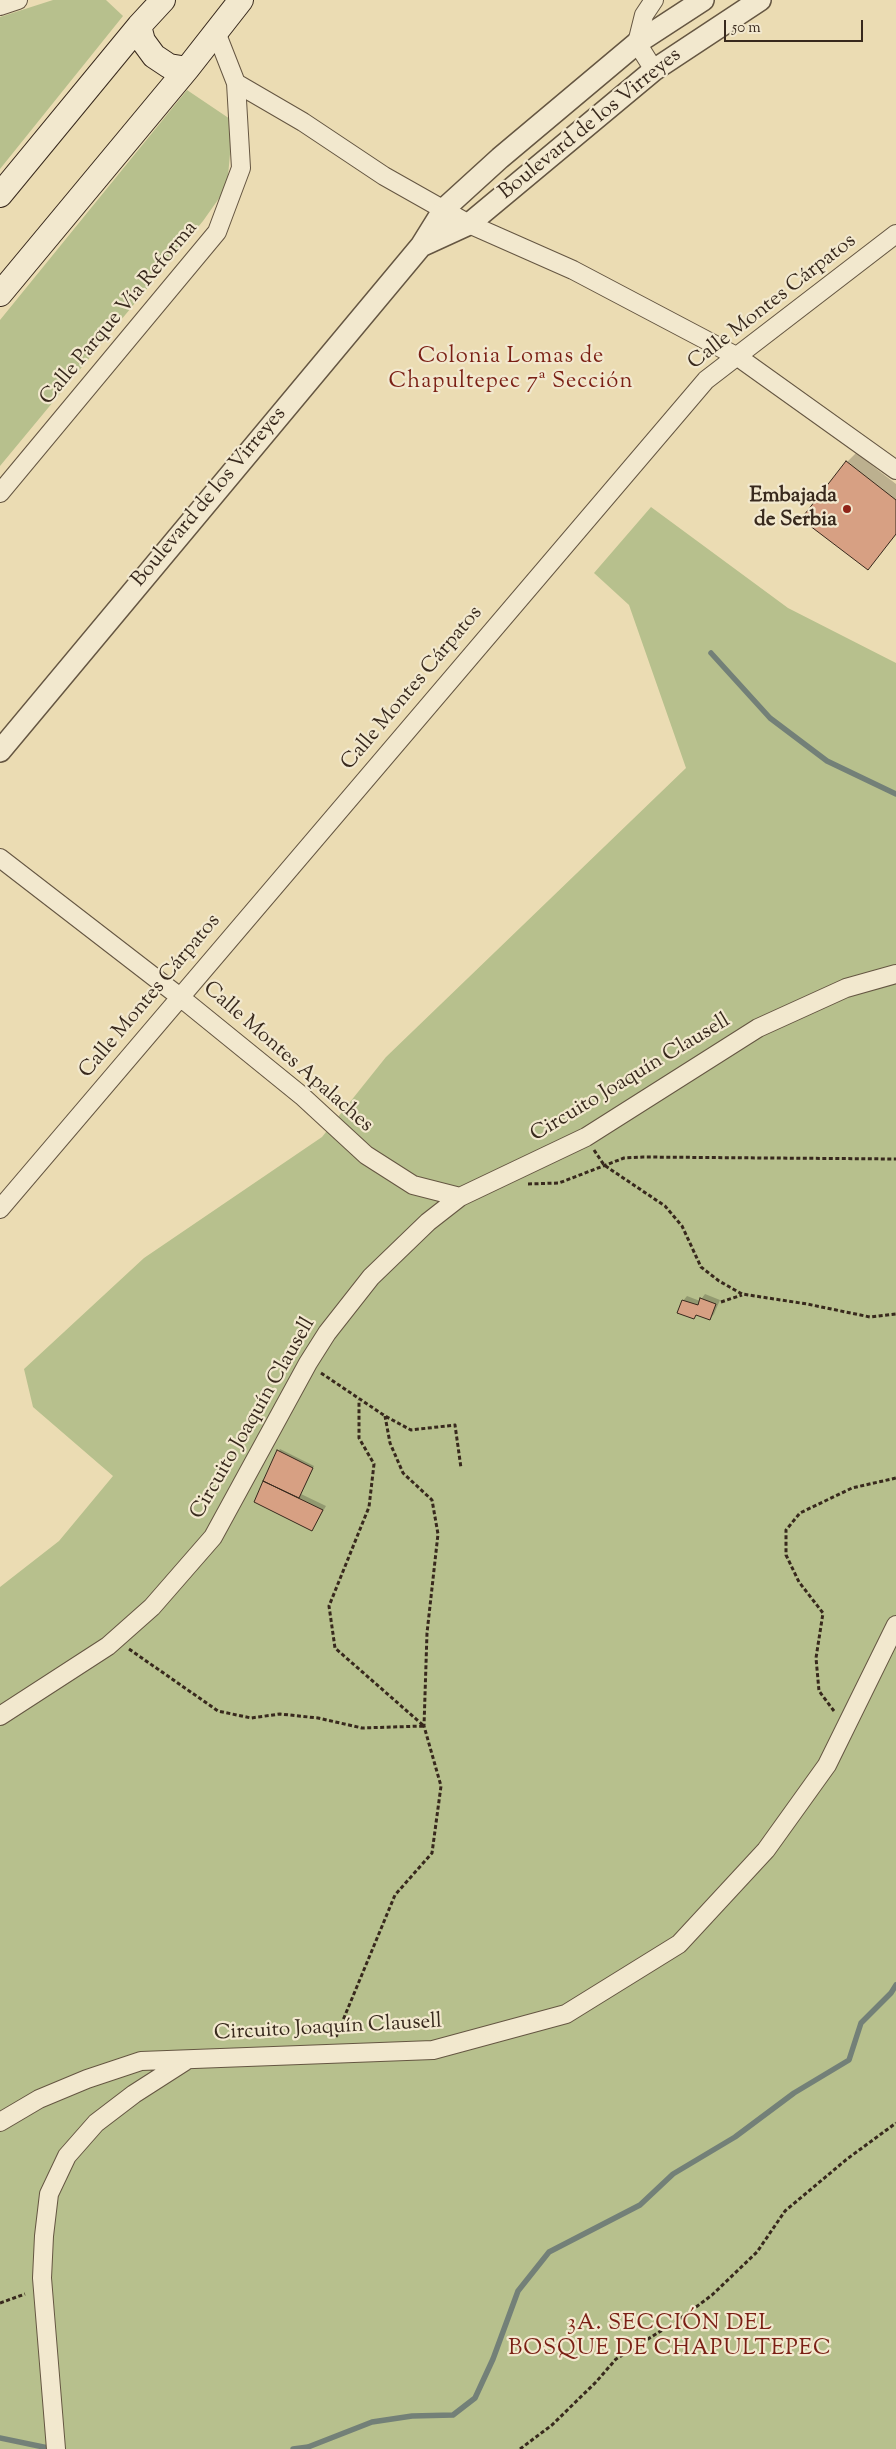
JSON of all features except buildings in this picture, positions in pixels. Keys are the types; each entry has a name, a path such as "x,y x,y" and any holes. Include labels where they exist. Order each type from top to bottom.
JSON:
{"main road":[{"path":"0,195 139,26 163,0"},
{"path":"0,294 187,69 216,32 235,3"},
{"path":"139,26 143,41 154,56 169,66 187,69"}],"street":[{"path":"0,6 18,0"},
{"path":"654,0 644,15 637,43 654,70"},
{"name":"Boulevard de los Virreyes","path":"0,751 420,246 444,209 500,158 637,43 704,0"},
{"name":"Boulevard de los Virreyes","path":"420,246 469,224 654,70 760,0"},
{"name":"Calle Parque Vía Reforma","path":"0,493 217,232 241,168 236,83 216,32"},
{"path":"236,83 303,122 384,176 469,224 573,270 738,357 896,470"},
{"name":"Calle Montes Cárpatos","path":"0,1210 180,996 706,380 896,234"},
{"name":"Calle Montes Apalaches","path":"0,858 180,996 302,1096 366,1155 413,1185 460,1197"},
{"name":"Circuito Joaquín Clausell","path":"0,1716 53,1683 116,1639 152,1607 213,1537 308,1363 348,1305 371,1277 421,1229 460,1197 513,1174 586,1137 758,1028 846,988 896,974"},
{"name":"Circuito Joaquín Clausell","path":"0,2122 39,2099 87,2078 141,2061 433,2050 566,2014 679,1944 766,1850 826,1765 896,1625"},
{"path":"56,2449 43,2291 44,2236 49,2194 67,2156 96,2123 134,2094 187,2060"}],"path":[{"path":"586,1137 604,1165 664,1206 682,1226 701,1267 719,1281 742,1294 807,1304 870,1317 896,1314"},
{"path":"513,1174 521,1181 531,1185 559,1183 624,1158 896,1158"},
{"path":"721,1302 742,1294"},
{"path":"308,1363 359,1400 411,1430 454,1425 461,1468"},
{"path":"359,1400 359,1438 374,1464 369,1507 329,1606 335,1648 424,1726"},
{"path":"329,2054 395,1895 432,1853 441,1786 424,1726 427,1633 438,1534 432,1500 402,1473 390,1443 385,1416"},
{"path":"846,1727 819,1691 816,1658 823,1613 799,1582 786,1555 786,1530 800,1513 852,1488 896,1478"},
{"path":"116,1639 218,1711 251,1718 280,1714 318,1718 362,1728 424,1726"},
{"path":"520,2449 552,2425 596,2382 616,2359 680,2319 712,2295 757,2252 786,2211 847,2159 896,2123"},
{"path":"0,2303 43,2291"}],"green space":[{"path":"53,0 106,0 123,16 0,169 0,17"},
{"path":"187,90 233,121 227,187 203,221 0,466 0,320"},
{"path":"651,507 788,608 896,663 896,2449 0,2449 0,1587 59,1541 113,1476 33,1407 24,1369 144,1258 322,1137 386,1057 686,768 629,605 594,573"}],"waterway":[{"path":"711,653 770,718 827,761 896,794"},
{"path":"293,2449 308,2447 372,2422 412,2416 453,2415 475,2398 493,2359 518,2291 549,2252 640,2205 673,2174 735,2137 794,2093 849,2060 861,2023 891,1993 896,1985"},
{"path":"0,2438 53,2449"}],"place":[{"name":"Embajada de Serbia","path":"847,509"}],"district":[{"name":"Colonia Lomas de Chapultepec 7ª Sección","path":"511,370"},
{"name":"3A. SECCIÓN DEL BOSQUE DE CHAPULTEPEC","path":"670,2338"}]}
